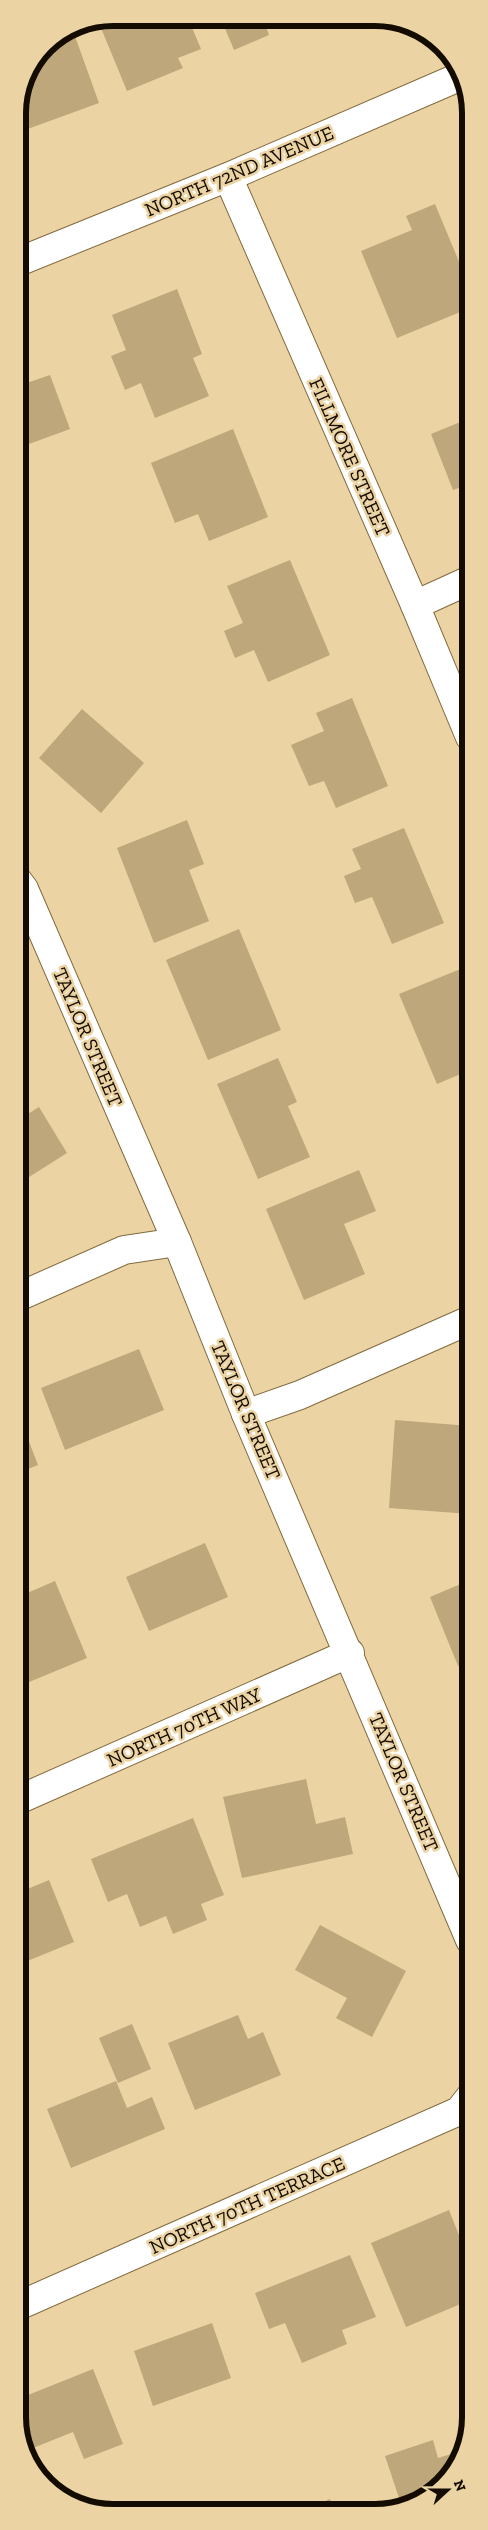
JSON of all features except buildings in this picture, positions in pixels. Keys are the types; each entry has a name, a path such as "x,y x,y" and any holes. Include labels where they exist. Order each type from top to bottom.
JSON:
{"street":[{"name":"NORTH 72ND AVENUE","path":"26,259 228,177 454,79"},
{"name":"FILLMORE STREET","path":"228,177 415,604 462,718"},
{"path":"415,604 462,583"},
{"name":"TAYLOR STREET","path":"26,894 177,1242 246,1414 350,1653 462,1921"},
{"path":"26,1293 124,1250 177,1242"},
{"path":"246,1414 300,1395 462,1324"},
{"name":"NORTH 70TH WAY","path":"26,1796 350,1653"},
{"name":"NORTH 70TH TERRACE","path":"26,2302 458,2111 462,2106"}]}
